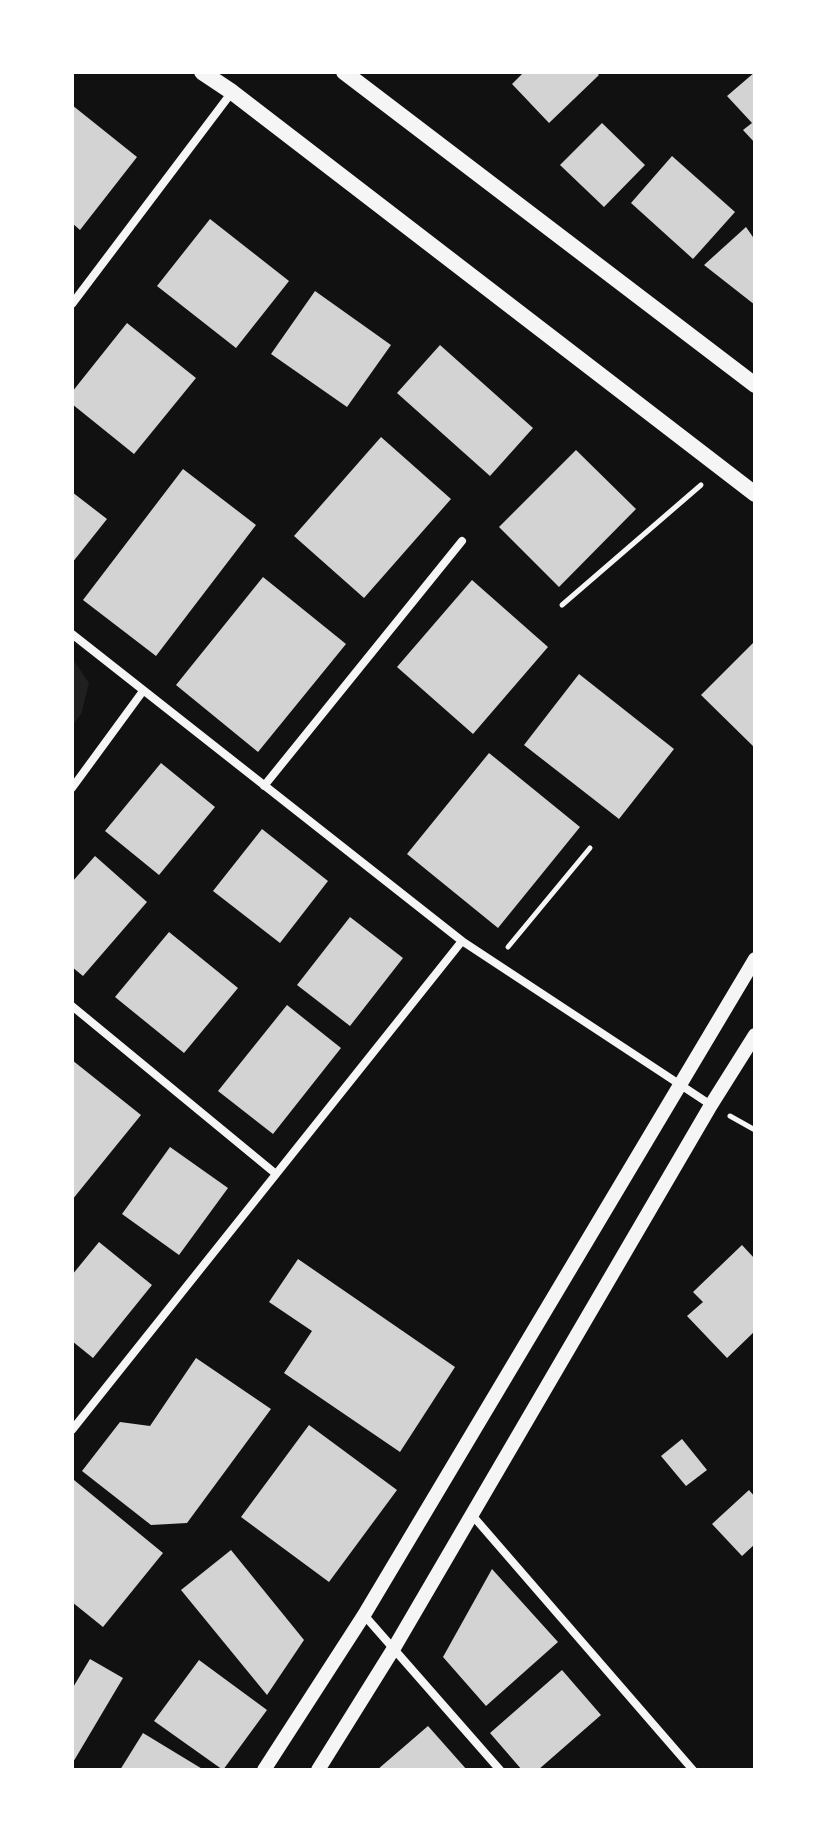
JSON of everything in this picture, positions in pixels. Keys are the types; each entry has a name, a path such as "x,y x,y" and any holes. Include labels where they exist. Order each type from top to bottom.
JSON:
{"main road":[{"path":"202,72 755,494"},
{"path":"344,72 755,385"}],"street":[{"path":"72,304 232,92"},
{"path":"264,786 462,541"},
{"path":"72,634 462,941 711,1105"},
{"path":"72,786 143,691"},
{"path":"72,1430 462,941"},
{"path":"264,1770 364,1615 755,959"},
{"path":"72,1006 276,1174"},
{"path":"318,1770 394,1648 755,1035"},
{"path":"472,1515 693,1770"},
{"path":"364,1615 500,1770"}],"path":[{"path":"562,605 721,468"},
{"path":"495,963 590,848"}],"shaded area":[{"path":"72,658 89,683 81,714 72,726"}],"building":[{"path":"524,72 596,72 599,75 549,123 512,84"},
{"path":"755,72 755,143 743,130 752,123 727,96"},
{"path":"72,105 137,157 80,230 72,223"},
{"path":"602,123 645,165 604,207 560,165"},
{"path":"672,156 735,212 693,259 631,203"},
{"path":"210,219 289,281 236,348 157,286"},
{"path":"746,227 755,240 755,305 704,265"},
{"path":"315,291 391,345 347,407 271,354"},
{"path":"127,323 196,378 134,454 72,404 72,392"},
{"path":"440,345 533,428 490,476 397,393"},
{"path":"381,437 451,499 364,598 294,536"},
{"path":"576,450 636,509 559,587 499,527"},
{"path":"183,469 256,525 156,656 83,600"},
{"path":"72,492 107,519 72,563"},
{"path":"263,577 346,644 258,752 176,685"},
{"path":"472,580 548,647 473,734 397,667"},
{"path":"755,641 755,748 701,695"},
{"path":"579,674 674,749 619,819 524,745"},
{"path":"489,753 580,827 498,928 407,854"},
{"path":"161,763 215,807 159,875 105,831"},
{"path":"262,829 328,881 280,943 213,891"},
{"path":"95,856 147,902 83,976 72,967 72,882"},
{"path":"350,917 403,958 350,1026 297,985"},
{"path":"169,932 238,988 184,1053 115,997"},
{"path":"287,1005 341,1048 273,1134 218,1091"},
{"path":"72,1060 141,1115 72,1200"},
{"path":"170,1147 228,1188 179,1255 122,1214"},
{"path":"99,1242 152,1285 93,1358 72,1341 72,1275"},
{"path":"742,1245 755,1259 755,1331 727,1358 687,1316 703,1302 693,1292"},
{"path":"298,1259 455,1367 400,1452 284,1373 312,1331 269,1302"},
{"path":"196,1358 271,1409 187,1523 151,1525 82,1471 120,1422 150,1426"},
{"path":"309,1425 397,1490 329,1582 241,1517"},
{"path":"682,1439 707,1470 686,1486 661,1456"},
{"path":"74,1480 163,1553 103,1627 72,1602"},
{"path":"749,1490 755,1497 755,1544 742,1556 712,1524"},
{"path":"231,1550 304,1640 267,1695 181,1590"},
{"path":"492,1569 558,1642 486,1706 443,1657"},
{"path":"90,1659 123,1678 72,1764 72,1689"},
{"path":"199,1660 267,1710 223,1770 154,1721"},
{"path":"562,1670 601,1715 538,1770 522,1770 490,1733"},
{"path":"428,1726 467,1770 377,1770"},
{"path":"143,1733 204,1770 120,1770"}]}
